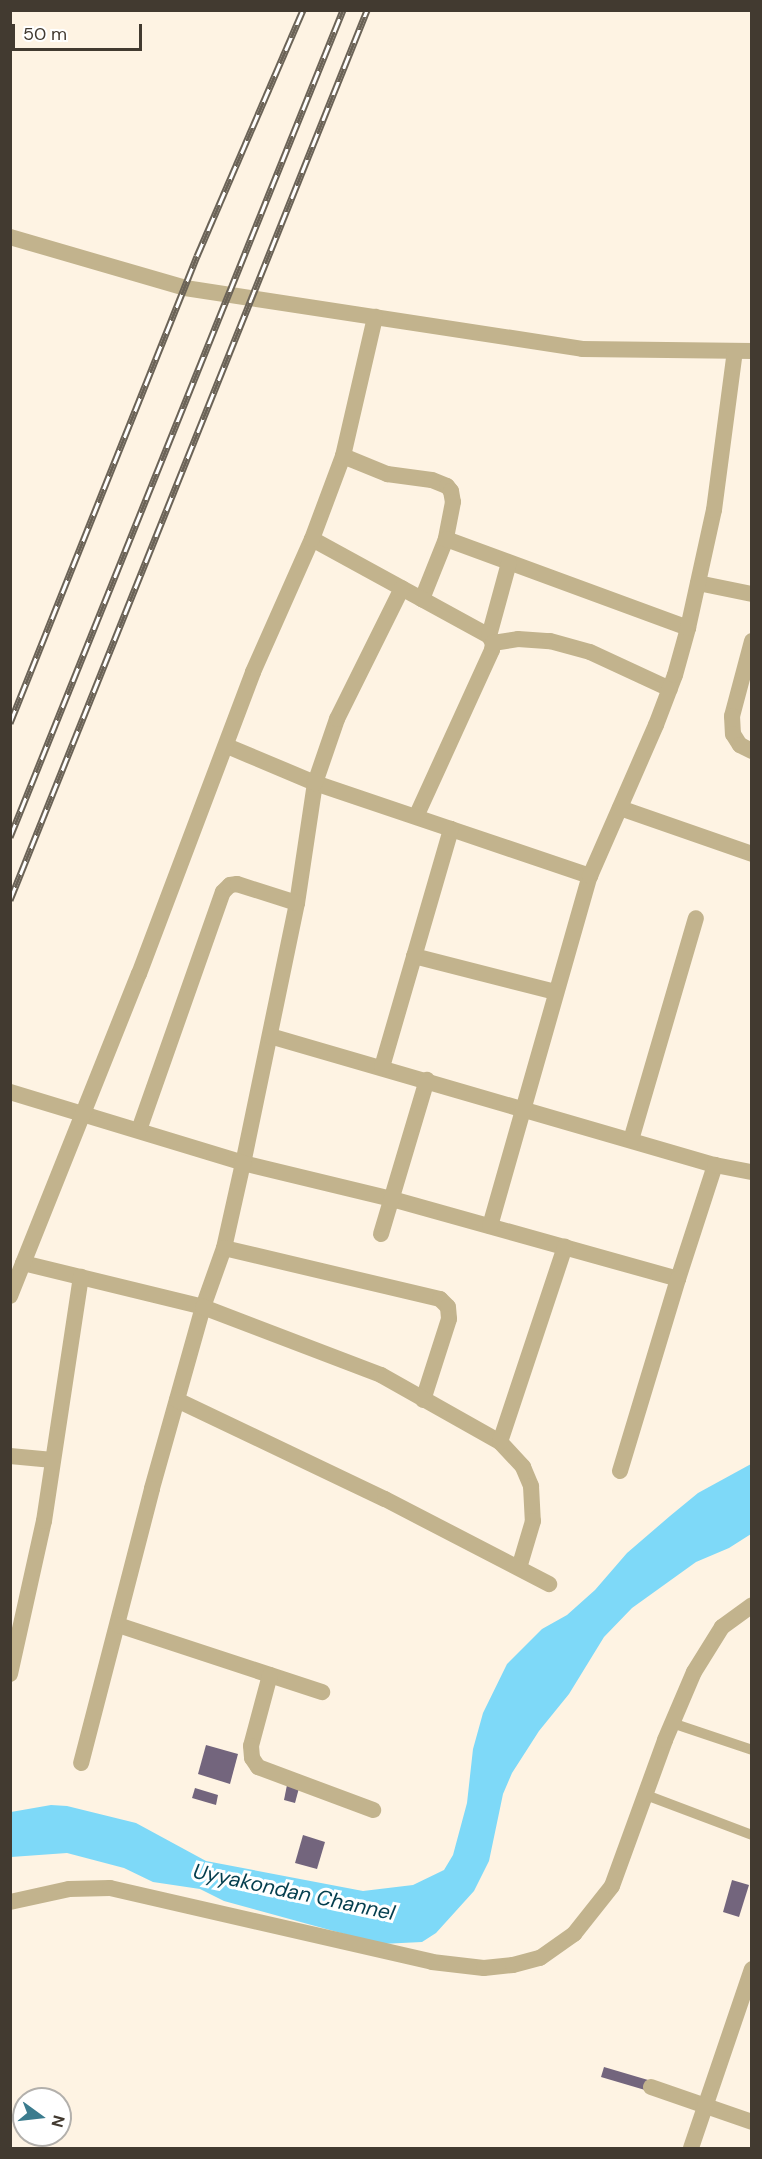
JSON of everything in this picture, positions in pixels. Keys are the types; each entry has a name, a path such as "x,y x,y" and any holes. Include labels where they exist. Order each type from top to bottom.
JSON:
{"street":[{"path":"11,237 185,288 582,349 743,351 714,510 688,628 670,689 590,876 555,992 490,1227"},
{"path":"10,1296 227,746 253,672 312,539 343,456 375,317"},
{"path":"343,456 387,474 432,480 447,486 453,502 446,539 422,599"},
{"path":"312,539 491,639 550,641 590,652 670,689"},
{"path":"446,539 688,628"},
{"path":"416,817 492,651 491,639 509,563"},
{"path":"698,583 752,594"},
{"path":"81,1763 177,1400 203,1308 224,1248 297,903 315,783 337,719 402,588"},
{"path":"752,640 732,716 733,734 741,746 752,751"},
{"path":"227,746 315,783 590,876"},
{"path":"620,808 752,854"},
{"path":"382,1067 451,829"},
{"path":"139,1130 223,892 230,885 237,884 297,903"},
{"path":"631,1140 696,918"},
{"path":"414,956 555,992"},
{"path":"270,1036 715,1165 751,1169"},
{"path":"381,1234 427,1080"},
{"path":"10,1092 243,1163 392,1199 678,1279"},
{"path":"620,1471 715,1165"},
{"path":"500,1442 565,1247"},
{"path":"224,1248 440,1299 448,1307 449,1319 423,1400"},
{"path":"23,1263 203,1308 381,1375 500,1442 523,1467 531,1486 533,1521 519,1568"},
{"path":"10,1674 44,1521 81,1277"},
{"path":"177,1400 385,1499 549,1584"},
{"path":"10,1456 53,1460"},
{"path":"10,1902 69,1888 110,1888 432,1962 484,1968 513,1965 540,1958 574,1934 612,1886 672,1723 708,1647 722,1627 752,1605"},
{"path":"118,1625 322,1692"},
{"path":"270,1675 251,1746 252,1758 258,1767 373,1810"},
{"path":"691,2148 752,1969"},
{"path":"651,2087 752,2122"}],"lane":[{"path":"672,1723 752,1750"},
{"path":"646,1796 752,1835"}],"water":[{"name":"Uyyakondan Channel","path":"751,1464 751,1534 729,1548 696,1562 632,1608 604,1637 569,1694 539,1731 512,1773 503,1794 489,1861 474,1891 436,1933 422,1942 381,1944 224,1901 200,1889 153,1882 124,1868 67,1853 11,1857 11,1812 51,1805 67,1806 136,1823 206,1861 363,1891 413,1885 444,1870 453,1855 467,1803 473,1749 483,1713 507,1664 542,1629 567,1615 595,1590 627,1553 698,1493"}],"building":[{"path":"206,1745 238,1754 230,1784 198,1774"},
{"path":"287,1785 299,1788 295,1803 284,1800"},
{"path":"195,1788 218,1795 216,1805 192,1798"},
{"path":"303,1835 325,1842 317,1869 295,1863"},
{"path":"732,1880 749,1885 739,1917 723,1912"},
{"path":"604,2067 648,2080 645,2090 601,2077"}],"railway":[{"path":"10,723 197,256 303,10"},
{"path":"10,837 343,10"},
{"path":"10,900 367,10"}]}
